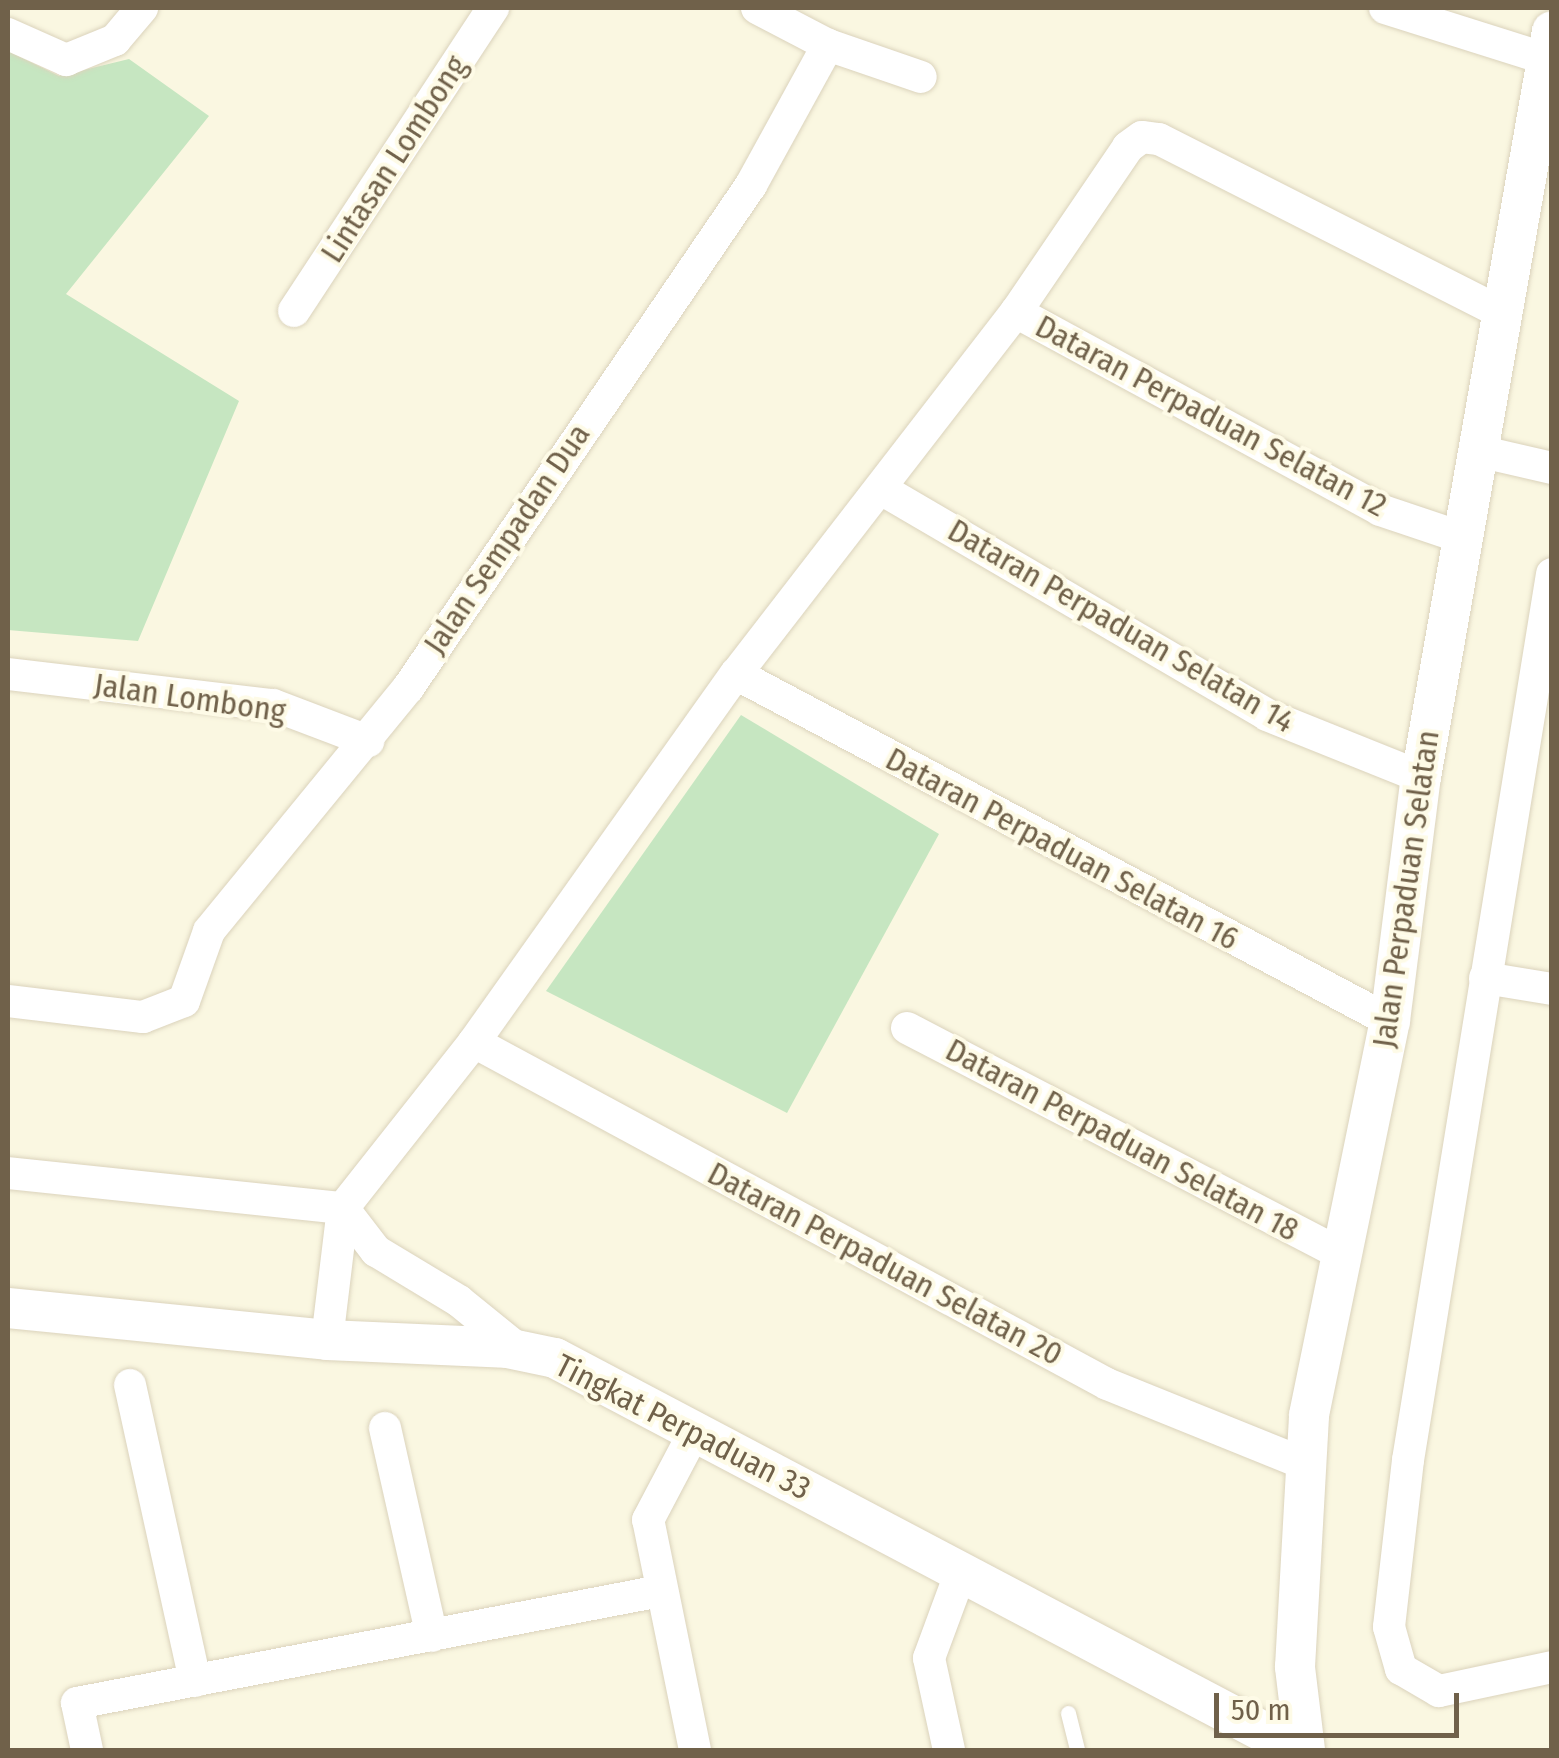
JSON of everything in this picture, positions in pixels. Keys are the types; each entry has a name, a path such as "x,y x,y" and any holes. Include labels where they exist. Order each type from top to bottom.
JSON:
{"street":[{"path":"8,34 66,60 115,40 142,8"},
{"name":"Lintasan Lombong","path":"294,311 493,8"},
{"path":"758,8 828,45 921,78"},
{"path":"1385,8 1549,45"},
{"name":"Jalan Sempadan Dua","path":"8,1001 142,1017 166,1013 194,984 198,955 225,908 368,742 751,185 828,45"},
{"name":"Jalan Perpaduan Selatan","path":"1302,1750 1295,1667 1306,1465 1338,1252 1390,1021 1421,777 1549,45"},
{"path":"327,1340 342,1208 474,1042 736,674 1016,312 1134,140 1159,139 1502,312"},
{"name":"Dataran Perpaduan Selatan 12","path":"1016,312 1380,510 1463,538"},
{"path":"1478,451 1552,468"},
{"name":"Dataran Perpaduan Selatan 14","path":"881,489 1267,715 1421,777"},
{"path":"1552,574 1540,728 1485,978 1408,1460 1389,1627 1401,1669 1418,1683 1439,1690 1552,1667"},
{"name":"Jalan Lombong","path":"8,674 273,705 368,742"},
{"name":"Dataran Perpaduan Selatan 16","path":"736,674 1390,1021"},
{"path":"1485,978 1552,988"},
{"name":"Dataran Perpaduan Selatan 18","path":"906,1028 1338,1252"},
{"name":"Dataran Perpaduan Selatan 20","path":"474,1042 1107,1384 1306,1465"},
{"path":"8,1173 342,1208 376,1251 459,1301 518,1349"},
{"name":"Tingkat Perpaduan 33","path":"8,1308 327,1340 518,1349 556,1358 960,1574 1302,1750"},
{"path":"130,1385 195,1680"},
{"path":"385,1428 432,1636"},
{"path":"695,1431 648,1520 695,1750"},
{"path":"949,1750 929,1658 960,1574"},
{"path":"87,1750 77,1703 660,1591"}],"lane":[{"path":"1068,1713 1076,1750"}],"green space":[{"path":"8,51 59,76 129,59 209,116 66,294 239,401 138,641 8,630"},
{"path":"741,715 939,834 787,1113 546,991"}]}
